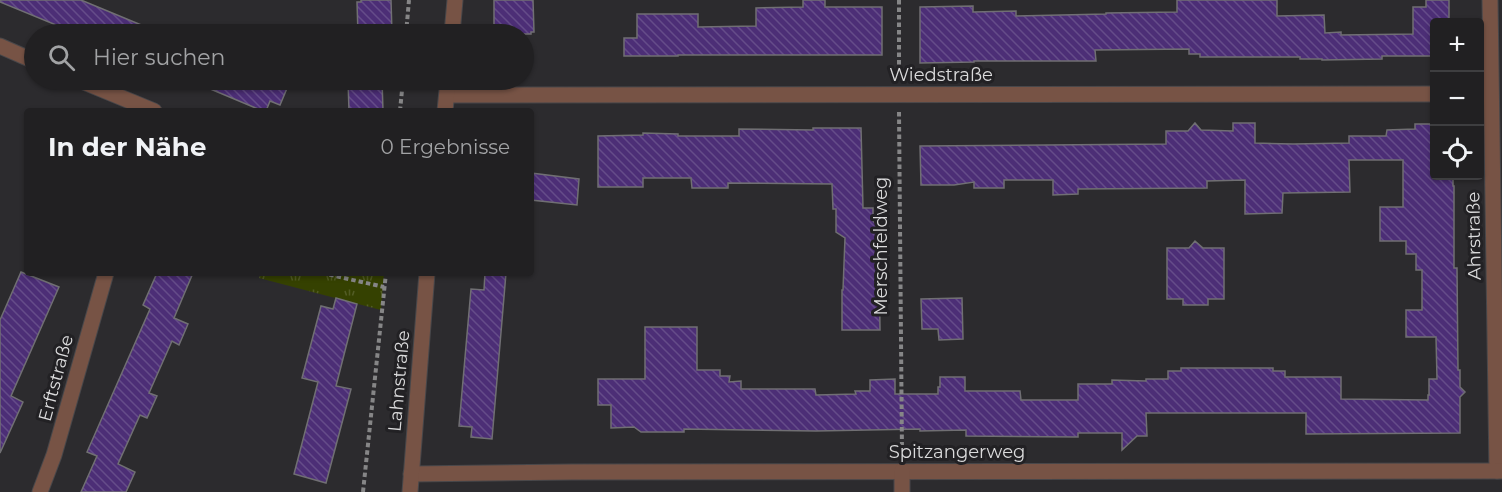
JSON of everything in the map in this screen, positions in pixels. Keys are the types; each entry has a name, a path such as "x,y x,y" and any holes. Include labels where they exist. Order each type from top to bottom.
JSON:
{"street":[{"path":"453,24 455,0"},
{"name":"Ahrstraße","path":"1490,0 1486,94 1500,471"},
{"path":"0,46 24,57"},
{"name":"Wiedstraße","path":"534,88 899,94 1430,94"},
{"path":"103,90 147,108"},
{"path":"445,108 448,90"},
{"name":"Erftstraße","path":"40,492 54,455 105,276"},
{"name":"Lahnstraße","path":"410,492 427,276"},
{"path":"902,471 902,492"},
{"name":"Spitzangerweg","path":"411,474 1500,471"}],"path":[{"path":"407,24 409,0"},
{"name":"Merschfeldweg","path":"899,0 902,471"},
{"path":"400,108 402,90"},
{"path":"335,276 384,287"},
{"path":"363,492 386,276"}],"green space":[{"path":"260,276 384,276 381,310 259,278"}],"building":[{"path":"0,0 81,0 139,24 54,24 0,2"},
{"path":"361,0 391,0 392,24 358,24 357,2"},
{"path":"494,0 533,0 534,24 494,24"},
{"path":"803,0 825,0 825,7 882,7 882,55 624,56 624,38 637,38 637,14 698,14 698,27 756,26 756,8 803,7"},
{"path":"1177,0 1277,0 1277,16 1324,15 1325,33 1341,32 1341,35 1413,34 1413,7 1426,7 1426,0 1449,0 1449,18 1430,18 1430,56 1322,60 1300,59 1300,57 1200,57 1200,54 1189,54 1189,49 1095,50 1096,61 920,63 920,7 973,6 973,12 1016,11 1016,16 1177,12"},
{"path":"213,90 286,90 280,105 270,101 267,108 256,108"},
{"path":"348,90 382,90 383,108 349,108"},
{"path":"1195,123 1201,130 1233,131 1233,123 1255,123 1255,143 1349,143 1349,136 1386,136 1387,130 1415,129 1415,124 1430,124 1430,180 1453,180 1454,186 1458,370 1460,370 1460,387 1465,392 1460,397 1460,433 1306,434 1306,413 1146,413 1147,436 1137,436 1122,450 1122,433 1078,433 1078,437 966,436 966,430 920,431 920,429 816,431 684,429 684,432 641,432 634,427 611,428 611,405 598,405 598,379 645,379 645,327 697,327 697,370 720,370 720,376 730,376 729,382 741,381 741,389 815,389 816,395 856,394 855,391 870,391 870,380 895,379 895,394 938,394 940,377 965,377 965,391 1020,391 1021,400 1078,400 1078,384 1112,384 1112,380 1168,379 1168,371 1181,371 1181,368 1273,368 1273,371 1285,371 1285,377 1341,377 1341,399 1428,400 1429,379 1437,379 1436,337 1406,337 1406,310 1422,310 1422,270 1416,270 1416,254 1406,254 1406,241 1380,241 1380,207 1403,207 1403,160 1349,160 1350,192 1283,193 1282,213 1245,214 1245,180 1207,181 1207,188 1078,189 1078,194 1053,195 1053,180 1004,180 1004,188 974,188 974,182 954,185 921,185 920,146 1166,144 1166,131 1188,131"},
{"path":"813,128 861,128 863,208 873,208 873,221 876,224 880,330 842,330 845,238 836,232 836,209 833,209 832,184 728,183 728,188 692,188 691,178 643,178 643,187 598,187 598,136 643,135 643,133 678,134 678,136 739,136 739,129 813,130"},
{"path":"534,173 579,179 577,205 534,200"},
{"path":"1195,241 1203,248 1224,248 1224,299 1208,299 1208,305 1183,305 1183,299 1167,299 1167,248 1189,248"},
{"path":"21,272 24,276 31,276 59,287 11,396 23,402 0,453 0,320"},
{"path":"156,276 192,276 174,318 188,324 179,345 172,341 149,393 157,396 147,418 140,415 118,464 135,472 126,492 81,492 97,456 87,452 150,309 143,305"},
{"path":"485,276 506,276 492,439 471,437 472,427 459,426 471,289 484,290"},
{"path":"336,298 357,304 336,386 351,389 326,483 294,474 318,382 302,378 321,306 333,309"},
{"path":"962,298 963,339 939,340 938,329 922,329 921,299"}]}
